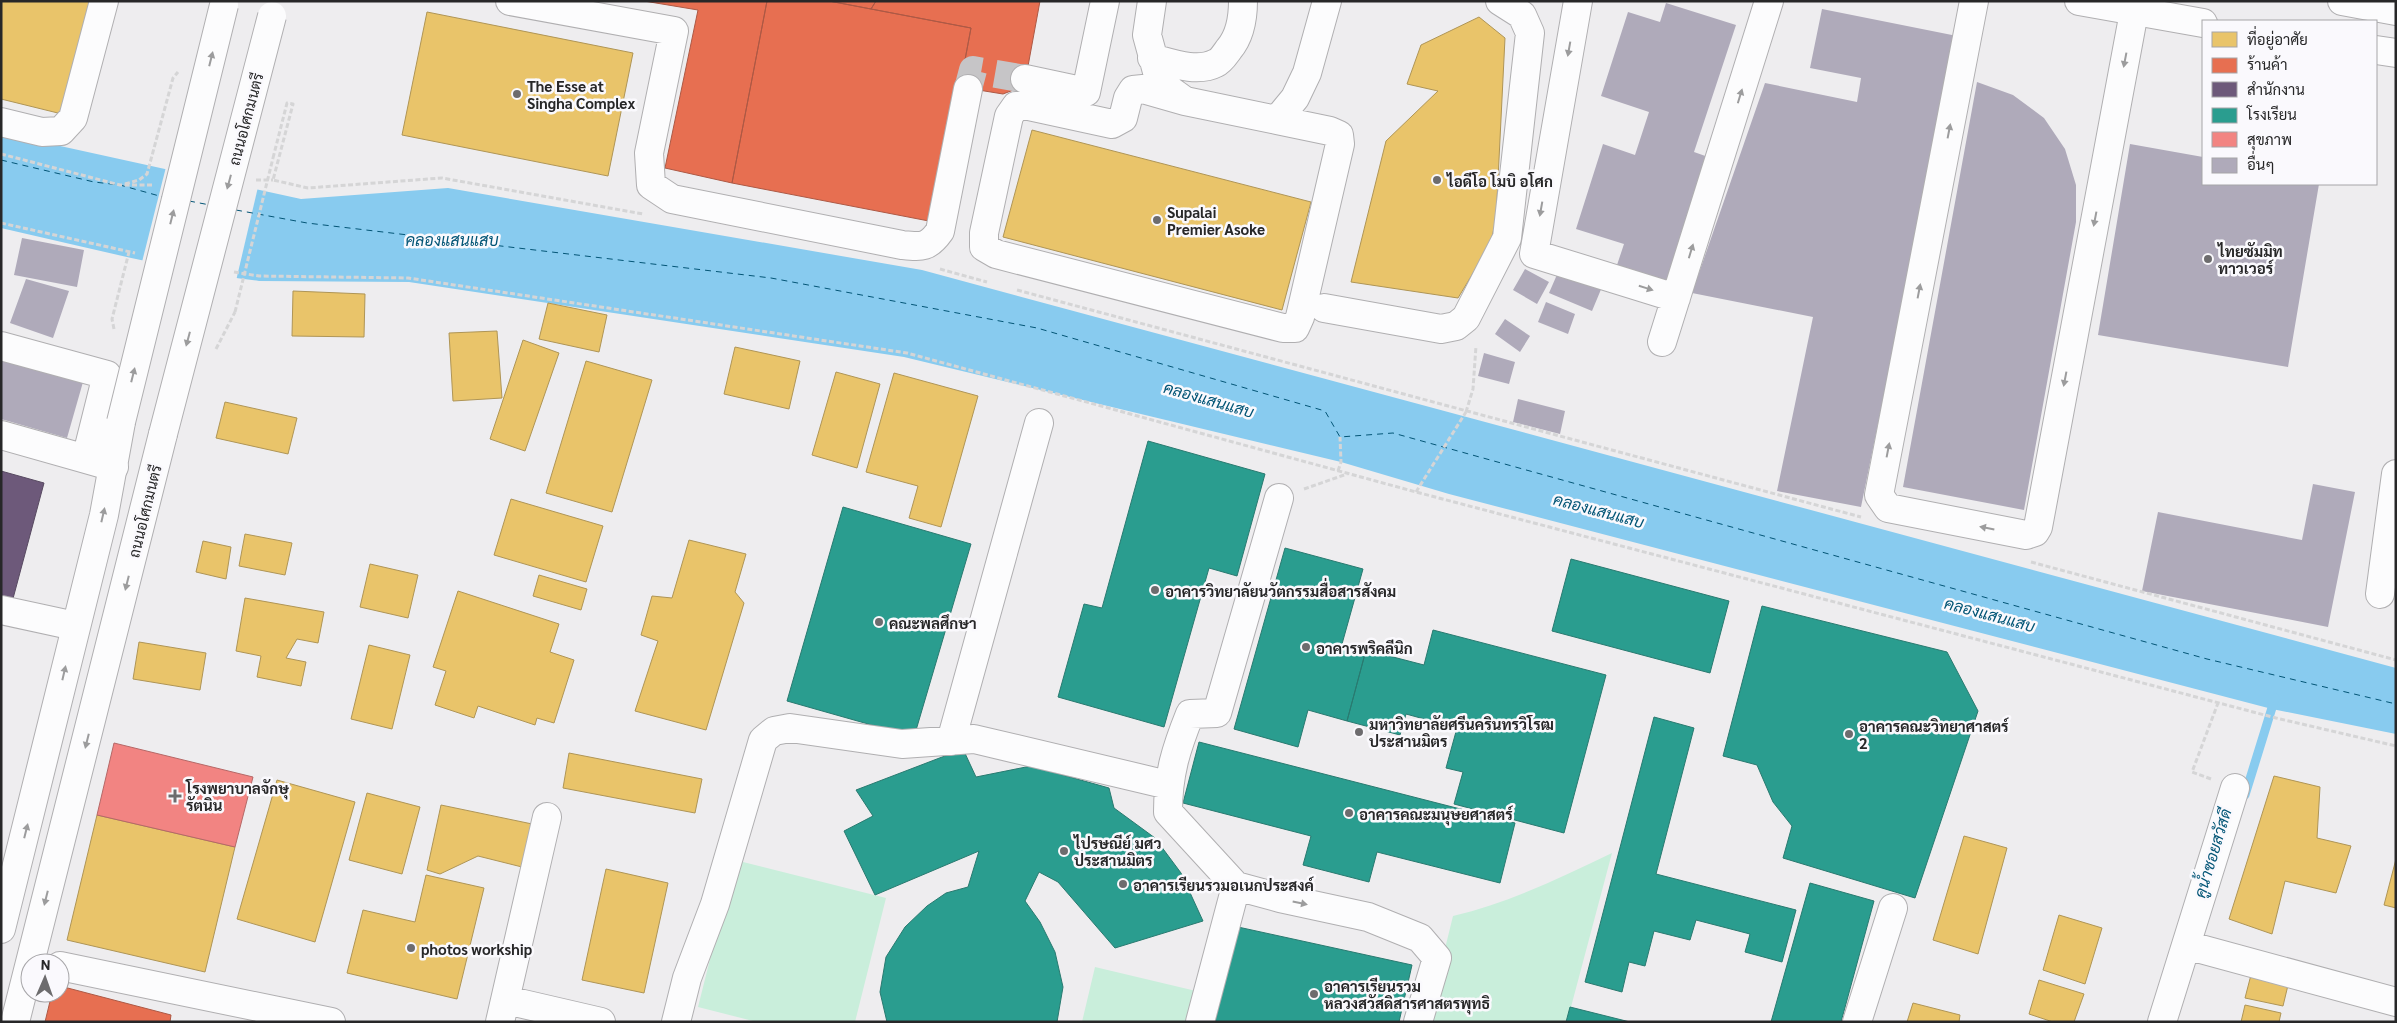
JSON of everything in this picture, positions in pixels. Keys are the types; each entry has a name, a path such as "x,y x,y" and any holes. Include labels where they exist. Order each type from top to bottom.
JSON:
{"main road":[{"path":"1,122 42,132 61,131 73,118 104,1"},
{"path":"510,1 674,30 649,153 648,171 651,185 672,199 902,245 921,247 932,242 940,231 968,89"},
{"path":"1025,79 1086,92 1105,1"},
{"path":"1152,1 1147,35 1152,58 1159,79 1185,101"},
{"path":"1152,58 1181,66 1200,67 1217,63 1235,42 1243,15 1243,1"},
{"path":"1277,120 1295,98 1306,73 1327,1"},
{"path":"1324,308 1441,329 1456,326 1466,318 1507,238 1530,34 1522,15 1500,1"},
{"path":"1578,1 1534,254 1676,298"},
{"path":"1662,342 1770,1"},
{"path":"1974,1 1879,495 1888,508 2026,535 2035,532 2038,527 2134,12"},
{"path":"2079,1 2202,23"},
{"path":"2350,2 2396,11"},
{"path":"1,929 9,869 75,626 114,467 121,422 225,3"},
{"name":"ถนนอโศกมนตรี","path":"40,953 163,434 274,9"},
{"path":"2377,50 2396,53"},
{"path":"1143,89 1185,101 1277,120 1330,131 1339,135 1340,144 1300,317 1295,328 1283,328 996,254 984,247 984,233 1009,116 1016,106 1029,106 1112,124 1123,118 1128,98 1133,90 1143,89"},
{"path":"1,346 107,375 86,459"},
{"path":"951,741 1039,423"},
{"path":"1,435 114,467"},
{"path":"2380,594 2396,474"},
{"path":"1279,498 1217,713 1190,714 1174,751 1168,785 1168,812 1236,886 1280,898 1368,917 1420,938 1437,958 1418,1022"},
{"path":"1,610 75,626"},
{"path":"676,1022 687,978 715,904 763,740 774,731 790,728 902,744 974,739 1168,785"},
{"path":"2162,1022 2234,788"},
{"path":"547,817 503,1011 601,1022"},
{"path":"1200,1022 1236,886"},
{"path":"1857,1022 1893,908"},
{"path":"2187,945 2396,1002"},
{"path":"70,968 331,1022"},
{"name":"ถนนอโศกมนตรี","path":"15,1022 22,1003"}],"path":[{"path":"120,185 139,180 147,174 173,78 184,69"},
{"path":"212,356 235,312 286,103 293,104 273,180"},
{"path":"1,154 120,185 154,185"},
{"path":"253,180 273,180 308,188 442,178 647,215"},
{"path":"1,223 139,254"},
{"path":"115,333 112,319 129,252"},
{"path":"930,267 997,285"},
{"path":"231,271 259,276 408,278 907,352 1416,492 2218,703 2396,746"},
{"path":"1016,290 1867,518"},
{"path":"1416,492 1466,412 1473,389 1474,372"},
{"path":"1338,471 1341,462 1340,437"},
{"path":"1279,498 1348,474"},
{"path":"2029,562 2396,660"},
{"path":"2218,703 2192,772 2234,788"}],"green space":[{"path":"1612,853 1567,1022 1427,1022 1453,916 1514,897"},
{"path":"735,860 886,898 855,1022 757,1022 698,1007"},
{"path":"1095,967 1196,991 1188,1022 1082,1022"}],"water":[{"name":"คลองแสนแสบ","path":"1,133 301,199 448,188 922,270 2396,668 2396,734 2272,709 1449,494 1341,462 904,357 409,282 259,281 194,271 1,228"}],"pier":[{"path":"166,167 258,187 236,281 142,262"}],"building: ที่อยู่อาศัย":[{"path":"1,1 96,1 66,115 1,99"},
{"name":"The Esse at Singha Complex","path":"427,12 633,53 608,176 402,135"},
{"name":"ไอดีโอ โมบิ อโศก","path":"1479,17 1505,38 1496,220 1490,245 1458,298 1351,282 1386,141 1438,91 1407,84 1421,45"},
{"name":"Supalai Premier Asoke","path":"1032,130 1311,202 1282,310 1003,237"},
{"path":"293,291 365,294 364,337 292,336"},
{"path":"548,303 607,315 599,352 539,339"},
{"path":"497,331 502,398 453,401 449,333"},
{"path":"523,340 559,353 525,451 490,439"},
{"path":"735,347 800,361 789,409 724,394"},
{"path":"586,361 652,380 612,512 546,493"},
{"path":"836,372 880,384 857,468 812,455"},
{"path":"894,373 978,396 941,527 909,518 918,486 866,472"},
{"path":"225,402 297,418 288,454 216,438"},
{"path":"511,499 603,526 586,582 494,555"},
{"path":"245,534 292,543 285,575 239,566"},
{"path":"689,540 746,554 735,592 744,603 706,730 635,711 658,641 641,635 652,596 672,598"},
{"path":"203,541 231,547 226,579 196,572"},
{"path":"370,564 418,575 408,618 360,607"},
{"path":"539,575 587,589 581,610 533,596"},
{"path":"458,591 559,624 550,652 574,660 554,723 537,718 535,725 478,706 474,718 435,705 446,671 433,667"},
{"path":"245,598 324,612 318,643 297,639 286,658 306,662 301,686 257,677 261,656 236,651"},
{"path":"139,642 206,653 200,690 133,679"},
{"path":"369,645 410,655 392,729 351,719"},
{"path":"569,753 702,779 695,813 563,788"},
{"path":"2274,776 2320,787 2317,838 2351,846 2336,893 2285,881 2272,934 2229,919"},
{"path":"277,780 355,802 315,942 237,919"},
{"path":"367,793 420,807 402,874 349,860"},
{"path":"441,805 537,825 526,868 478,856 440,874 427,870"},
{"path":"97,815 235,847 205,972 67,940"},
{"path":"1964,836 2007,848 1978,954 1933,940"},
{"path":"2396,859 2396,908 2384,905"},
{"path":"606,869 668,883 644,993 582,980"},
{"name":"photos workship","path":"426,875 484,888 457,999 347,973 363,910 415,922"},
{"path":"2059,915 2102,928 2085,984 2043,970"},
{"path":"2252,971 2289,981 2283,1006 2245,998"},
{"path":"2039,980 2084,994 2074,1022 2053,1022 2029,1014"},
{"path":"1913,1003 1960,1015 1959,1022 1907,1022"},
{"path":"2245,1005 2281,1013 2279,1022 2241,1022"}],"building: ร้านค้า":[{"path":"644,1 767,1 732,183 665,168 698,10"},
{"path":"767,1 829,1 971,28 934,222 732,183"},
{"path":"829,1 876,1 871,9"},
{"path":"876,1 1040,1 1026,77 1016,89 1003,94 960,87 971,28 871,9"},
{"path":"70,989 171,1015 170,1022 45,1022 50,1003 70,1003"}],"building: สำนักงาน":[{"path":"1,471 44,483 11,606 1,603"}],"building: โรงเรียน":[{"name":"อาคารวิทยาลัยนวัตกรรมสื่อสารสังคม","path":"1148,441 1265,474 1237,576 1209,568 1164,727 1058,697 1084,604 1102,608"},
{"name":"คณะพลศึกษา","path":"843,507 971,544 914,737 787,701"},
{"name":"อาคารพริคลีนิก","path":"1285,548 1363,569 1342,644 1366,650 1347,721 1308,710 1298,747 1234,729"},
{"path":"1571,559 1729,601 1710,673 1552,631"},
{"name":"อาคารคณะวิทยาศาสตร์ 2","path":"1762,606 1947,652 1978,711 1915,898 1783,858 1792,826 1773,802 1757,765 1723,756"},
{"path":"1433,630 1606,675 1564,833 1454,804 1463,772 1446,768 1457,728 1406,714 1400,735 1347,721 1366,650 1424,665"},
{"path":"1654,717 1694,728 1656,874 1796,910 1782,962 1745,952 1750,934 1696,920 1690,940 1654,931 1645,966 1629,962 1622,992 1585,982"},
{"name":"อาคารคณะมนุษยศาสตร์","path":"1199,742 1515,823 1500,883 1377,852 1369,882 1303,865 1311,836 1183,803"},
{"name":"อาคารเรียนรวมอเนกประสงค์","path":"963,749 976,777 1031,766 1109,788 1114,808 1155,838 1181,873 1203,921 1115,948 1058,882 1039,872 1025,901 1040,922 1055,952 1063,987 1057,1022 887,1022 880,992 886,957 905,927 927,906 946,893 968,887 979,851 875,895 844,831 873,816 856,790"},
{"path":"1810,883 1874,901 1841,1022 1771,1022"},
{"name":"อาคารเรียนรวม หลวงสวัสดิสารศาสตรพุทธิ","path":"1238,927 1412,965 1399,1022 1215,1022"},
{"path":"1570,1007 1630,1022 1566,1022"}],"building: สุขภาพ":[{"name":"โรงพยาบาลจักษุ รัตนิน","path":"114,743 253,777 235,847 97,815"}],"building: อื่นๆ":[{"path":"1666,3 1736,25 1694,152 1711,158 1669,285 1616,268 1624,244 1576,229 1603,144 1635,155 1649,112 1601,96 1628,12 1660,22"},
{"path":"1822,9 1957,36 1861,507 1777,491 1813,317 1692,293 1765,83 1857,102 1861,78 1810,68"},
{"path":"1977,82 2013,95 2044,118 2065,149 2076,185 2076,222 2024,510 1903,487"},
{"name":"ไทยซัมมิท ทาวเวอร์","path":"2130,144 2202,157 2202,185 2319,185 2288,367 2098,335"},
{"path":"22,238 84,250 77,287 14,275"},
{"path":"1525,269 1549,282 1537,304 1513,290"},
{"path":"1559,270 1602,287 1592,311 1549,293"},
{"path":"26,279 69,291 53,338 10,323"},
{"path":"1546,302 1575,314 1568,334 1538,322"},
{"path":"1505,319 1530,336 1520,352 1495,334"},
{"path":"1484,353 1515,362 1509,384 1478,376"},
{"path":"1,359 83,382 67,438 1,419"},
{"path":"1518,399 1565,411 1560,434 1513,422"},
{"path":"2313,484 2355,492 2328,627 2142,591 2158,512 2302,540"}],"waterway":[{"name":"คูน้ำซอยสวัสดี","path":"2245,795 2275,698"}],"ferry route":[{"path":"1,160 94,182 120,185 163,197"},
{"path":"189,201 210,205"},
{"path":"236,210 307,223 771,278 1037,328 1325,411 1340,437 1393,433 2207,659 2396,704"}],"tunnel":[{"path":"968,89 973,70 1025,79"}],"place":[{"name":"The Esse at Singha Complex","path":"517,94"},
{"name":"ไอดีโอ โมบิ อโศก","path":"1437,180"},
{"name":"Supalai Premier Asoke","path":"1157,220"},
{"name":"ไทยซัมมิท ทาวเวอร์","path":"2208,259"},
{"name":"อาคารวิทยาลัยนวัตกรรมสื่อสารสังคม","path":"1155,590"},
{"name":"คณะพลศึกษา","path":"879,622"},
{"name":"อาคารพริคลีนิก","path":"1306,647"},
{"name":"มหาวิทยาลัยศรีนครินทรวิโรฒ ประสานมิตร","path":"1359,732"},
{"name":"อาคารคณะวิทยาศาสตร์ 2","path":"1849,734"},
{"name":"โรงพยาบาลจักษุ รัตนิน","path":"175,796"},
{"name":"อาคารคณะมนุษยศาสตร์","path":"1349,813"},
{"name":"ไปรษณีย์ มศว ประสานมิตร","path":"1064,851"},
{"name":"อาคารเรียนรวมอเนกประสงค์","path":"1123,884"},
{"name":"photos workship","path":"411,948"},
{"name":"อาคารเรียนรวม หลวงสวัสดิสารศาสตรพุทธิ","path":"1314,994"}]}
